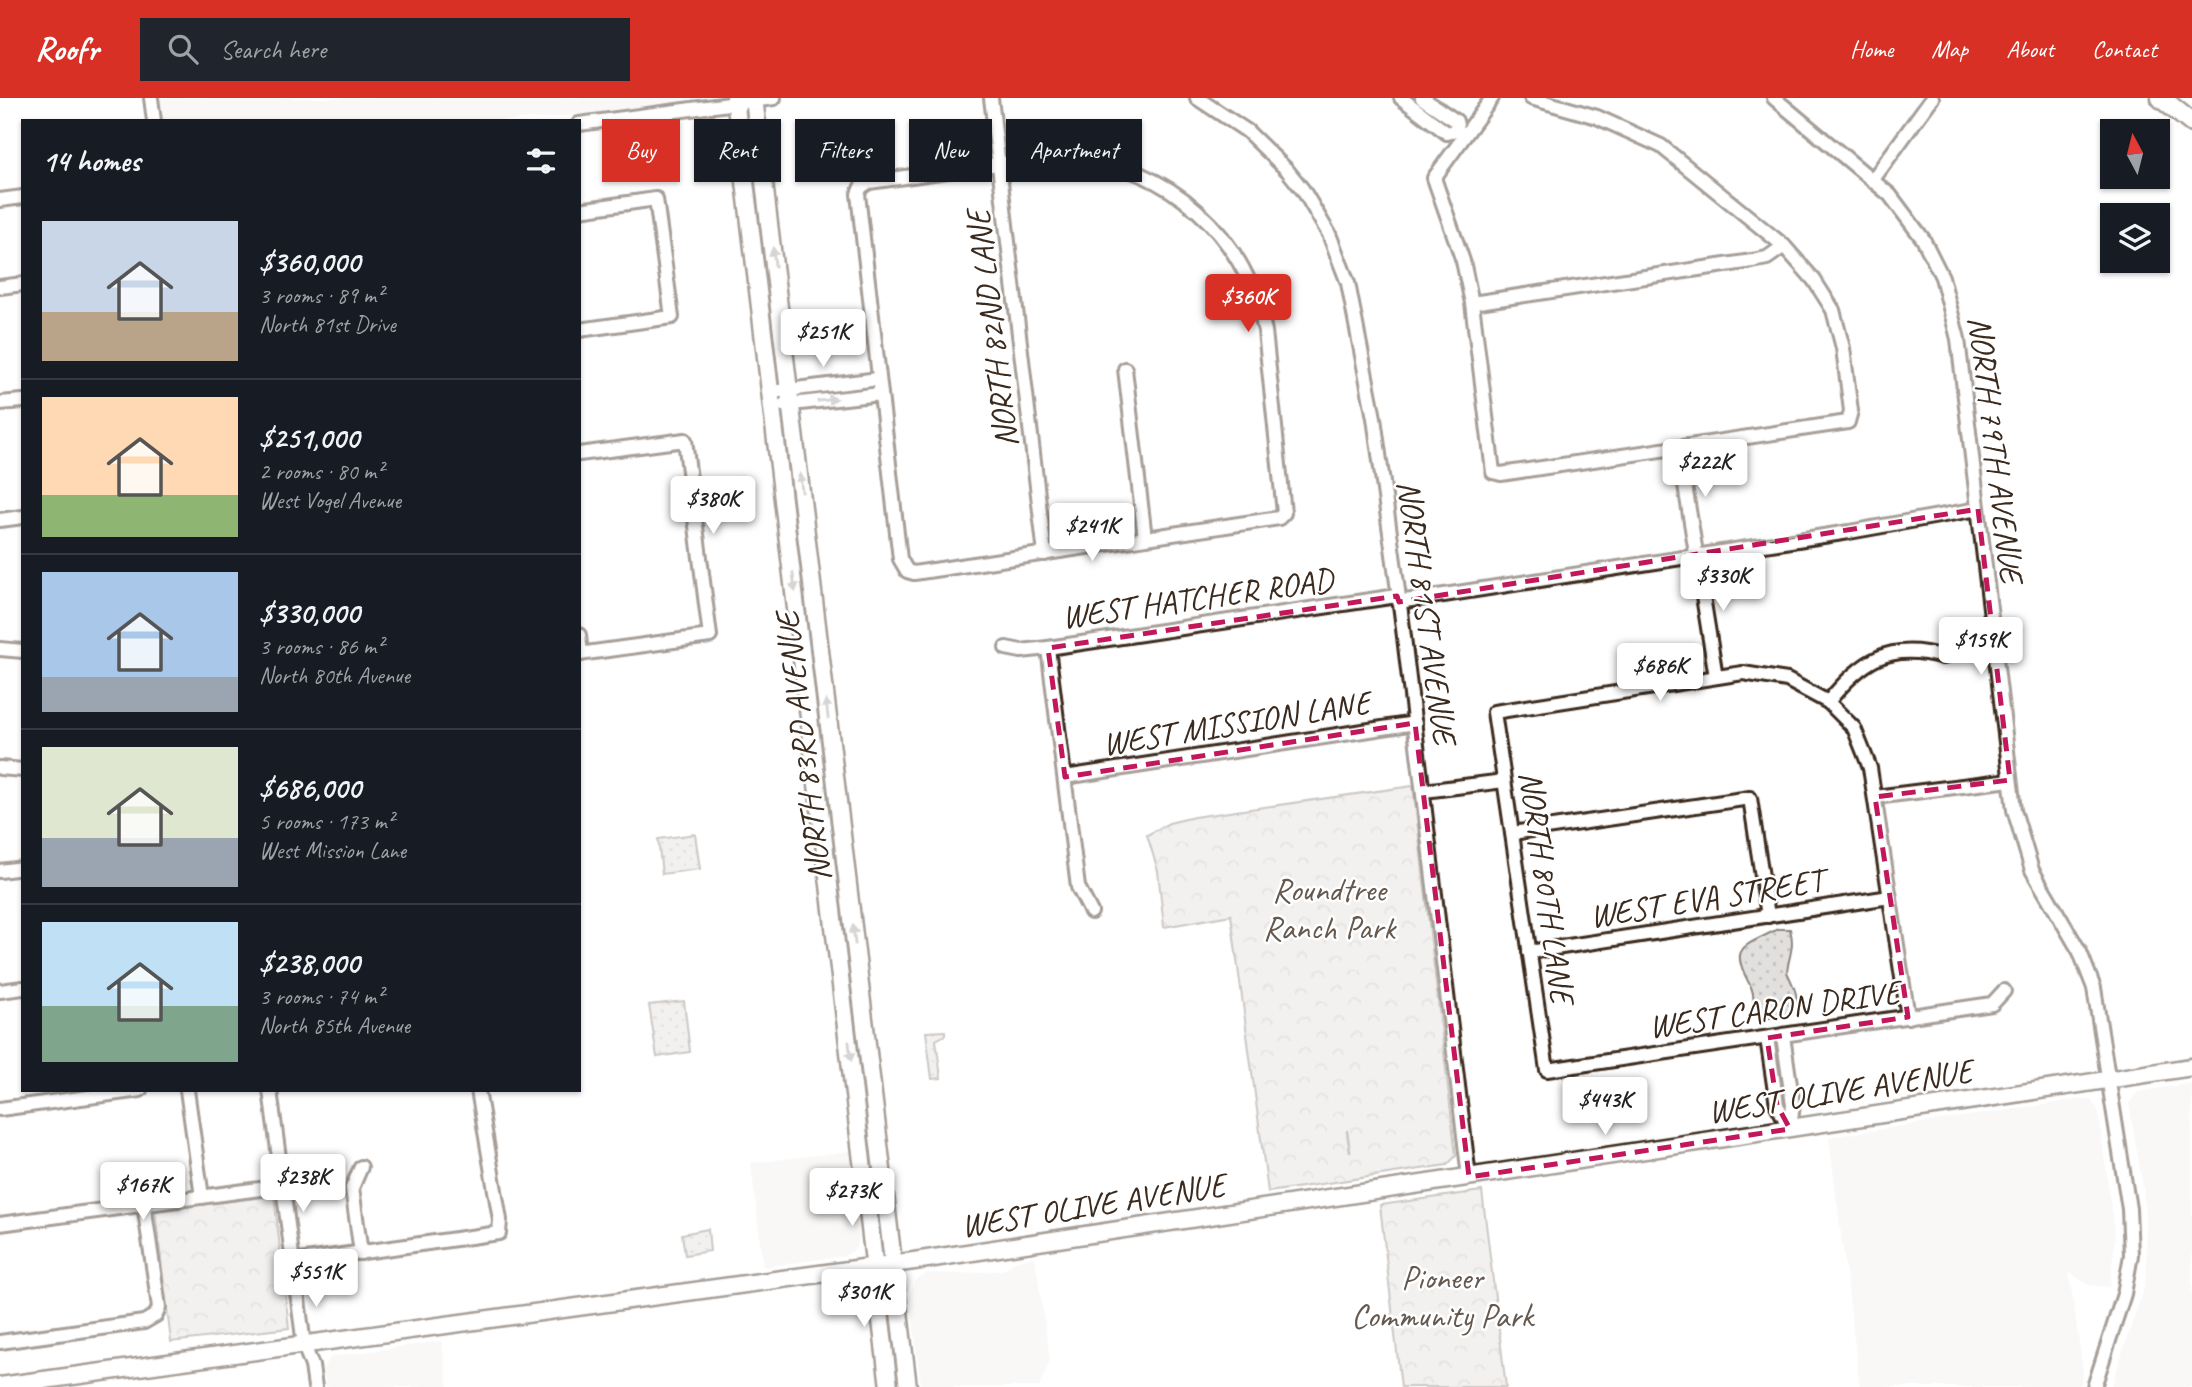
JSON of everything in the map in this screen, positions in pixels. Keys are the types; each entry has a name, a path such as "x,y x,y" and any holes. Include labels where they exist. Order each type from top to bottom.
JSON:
{"highway":[{"path":"2161,98 2192,123"}],"main road":[{"name":"NORTH 83RD AVENUE","path":"755,99 908,1387"},
{"name":"NORTH 83RD AVENUE","path":"736,101 889,1387"},
{"path":"845,1011 863,1009"},
{"name":"WEST OLIVE AVENUE","path":"0,1386 894,1264 2192,1067"}],"street":[{"path":"151,98 154,119"},
{"path":"581,124 774,98"},
{"name":"NORTH 82ND LANE","path":"991,98 1045,554"},
{"name":"NORTH 81ST AVENUE","path":"1197,98 1247,131 1287,170 1316,210 1340,258 1354,308 1374,418 1424,791 1469,1177"},
{"path":"1401,98 1447,133 1461,133"},
{"path":"1422,98 1456,121 1461,133"},
{"path":"1492,98 1461,133 1434,178 1462,261 1472,303 1493,472 1501,474 1848,422 1851,411 1843,348 1833,310 1814,280 1784,246 1661,146 1597,117 1531,98"},
{"name":"NORTH 79TH AVENUE","path":"1774,98 1874,178 1906,214 1930,250 1942,277 1956,331 2010,780 2019,830 2032,870 2080,952 2094,988 2129,1209 2131,1255 2124,1294 2094,1387"},
{"path":"1874,178 1931,98"},
{"path":"1071,156 1115,165 1177,193 1209,222 1235,254 1258,303 1266,344 1284,513 1279,518 914,573 904,566 895,516 858,194 861,187 869,182 1000,163 1071,156"},
{"path":"0,200 21,197"},
{"path":"581,210 656,199 672,317 581,330"},
{"path":"1472,303 1752,261 1768,258 1784,246"},
{"path":"0,287 21,284"},
{"path":"1125,369 1145,538"},
{"path":"791,397 879,379"},
{"path":"772,399 881,394"},
{"path":"0,403 21,401"},
{"path":"581,454 685,440 710,636 581,654"},
{"path":"1679,448 1716,677 1743,673 1768,674 1802,686 1828,702 1846,718 1859,737 1870,768 1908,1017"},
{"name":"WEST HATCHER ROAD","path":"1006,648 1021,651 1048,648 1398,599 1698,555 1978,509"},
{"path":"0,520 21,517"},
{"path":"7,634 3,649 21,652"},
{"path":"1048,648 1078,887 1091,912"},
{"path":"1828,702 1849,676 1872,659 1901,652 1927,652 1943,657"},
{"name":"NORTH 80TH LANE","path":"1547,1070 1494,712 1716,677"},
{"name":"WEST MISSION LANE","path":"1065,777 1415,723"},
{"path":"0,768 21,770"},
{"path":"1875,797 2010,780"},
{"path":"1424,791 1504,781"},
{"path":"1512,833 1750,798 1768,916"},
{"path":"0,871 21,868"},
{"name":"WEST EVA STREET","path":"1529,952 1890,897"},
{"path":"0,991 21,988"},
{"name":"WEST CARON DRIVE","path":"1547,1070 1992,1003 2004,991"},
{"path":"1783,1035 1793,1105 1790,1129"},
{"path":"1767,1038 1777,1105 1790,1129"},
{"path":"0,1109 125,1092"},
{"path":"187,1092 202,1197"},
{"path":"270,1092 303,1345 312,1366 315,1387"},
{"path":"292,1262 499,1233 500,1220 478,1092"},
{"path":"361,1167 352,1188 362,1253"},
{"path":"0,1224 282,1186"},
{"path":"0,1342 144,1322 156,1315 159,1307 144,1205"}],"highlighted area":[{"path":"1978,509 2010,780 1875,797 1908,1017 1767,1038 1777,1105 1790,1129 1469,1177 1415,723 1065,777 1048,648 1397,596 1399,602"}],"shaded area":[{"path":"160,98 699,98 531,119 163,119"},
{"path":"2192,1083 2192,1387 2111,1387 2143,1291 2147,1267 2144,1194 2129,1103 2138,1092"},
{"path":"2090,1099 2098,1110 2115,1238 2110,1287 2088,1285 2069,1272 2083,1370 2080,1387 1860,1387 1829,1137"},
{"path":"850,1151 859,1239 854,1250 844,1256 763,1267 751,1163"},
{"path":"1035,1257 1050,1360 1039,1387 921,1387 910,1294 915,1280 928,1273 963,1274 1003,1270 1017,1260"},
{"path":"442,1341 448,1387 326,1387 323,1369 330,1357"}],"green space":[{"name":"Roundtree Ranch Park","path":"1413,786 1456,1156 1447,1165 1268,1192 1231,915 1164,927 1158,871 1147,835 1169,823 1194,817"},
{"path":"695,834 700,869 662,874 658,839"},
{"path":"1778,929 1790,929 1792,946 1787,972 1797,996 1796,1007 1789,1018 1759,1018 1754,1010 1753,992 1740,963 1740,955 1742,949"},
{"path":"684,1001 690,1052 657,1057 649,1005"},
{"path":"945,1031 945,1035 936,1040 941,1078 932,1079 926,1032"},
{"name":"Pioneer Community Park","path":"1482,1191 1506,1387 1401,1387 1380,1205"},
{"path":"274,1196 289,1328 171,1342 155,1210"},
{"path":"708,1229 710,1251 685,1255 682,1234"}],"waterway":[{"path":"1347,1131 1350,1152"}]}
